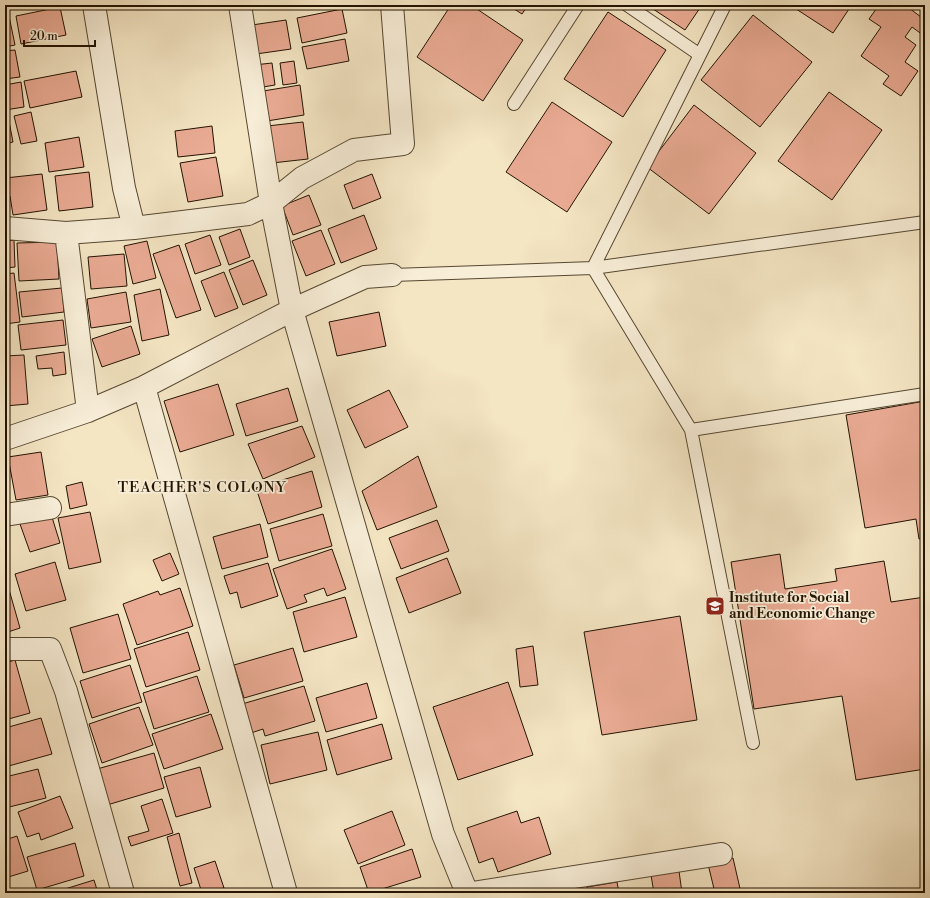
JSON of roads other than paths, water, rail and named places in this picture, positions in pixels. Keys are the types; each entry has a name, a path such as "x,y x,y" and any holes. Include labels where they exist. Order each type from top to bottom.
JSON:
{"street":[{"path":"94,5 124,188 134,228"},
{"path":"240,5 271,203 292,310 443,834 467,893"},
{"path":"6,224 66,233 134,228 248,214 271,203 302,178 354,150 403,144 392,5"},
{"path":"66,233 88,411"},
{"path":"5,439 88,411 144,387 292,310 365,277 392,275"},
{"path":"144,387 286,893"},
{"path":"5,515 50,508"},
{"path":"5,649 50,649 66,691 123,893"},
{"path":"472,893 721,854"}],"lane":[{"path":"514,104 578,5"},
{"path":"627,5 700,56"},
{"path":"593,268 726,5"},
{"path":"392,275 593,268 925,222"},
{"path":"593,268 691,430 753,743"},
{"path":"691,430 925,394"}],"place":[{"name":"Institute for Social and Economic Change","path":"715,606"}],"district":[{"name":"TEACHER'S COLONY","path":"202,487"}]}
